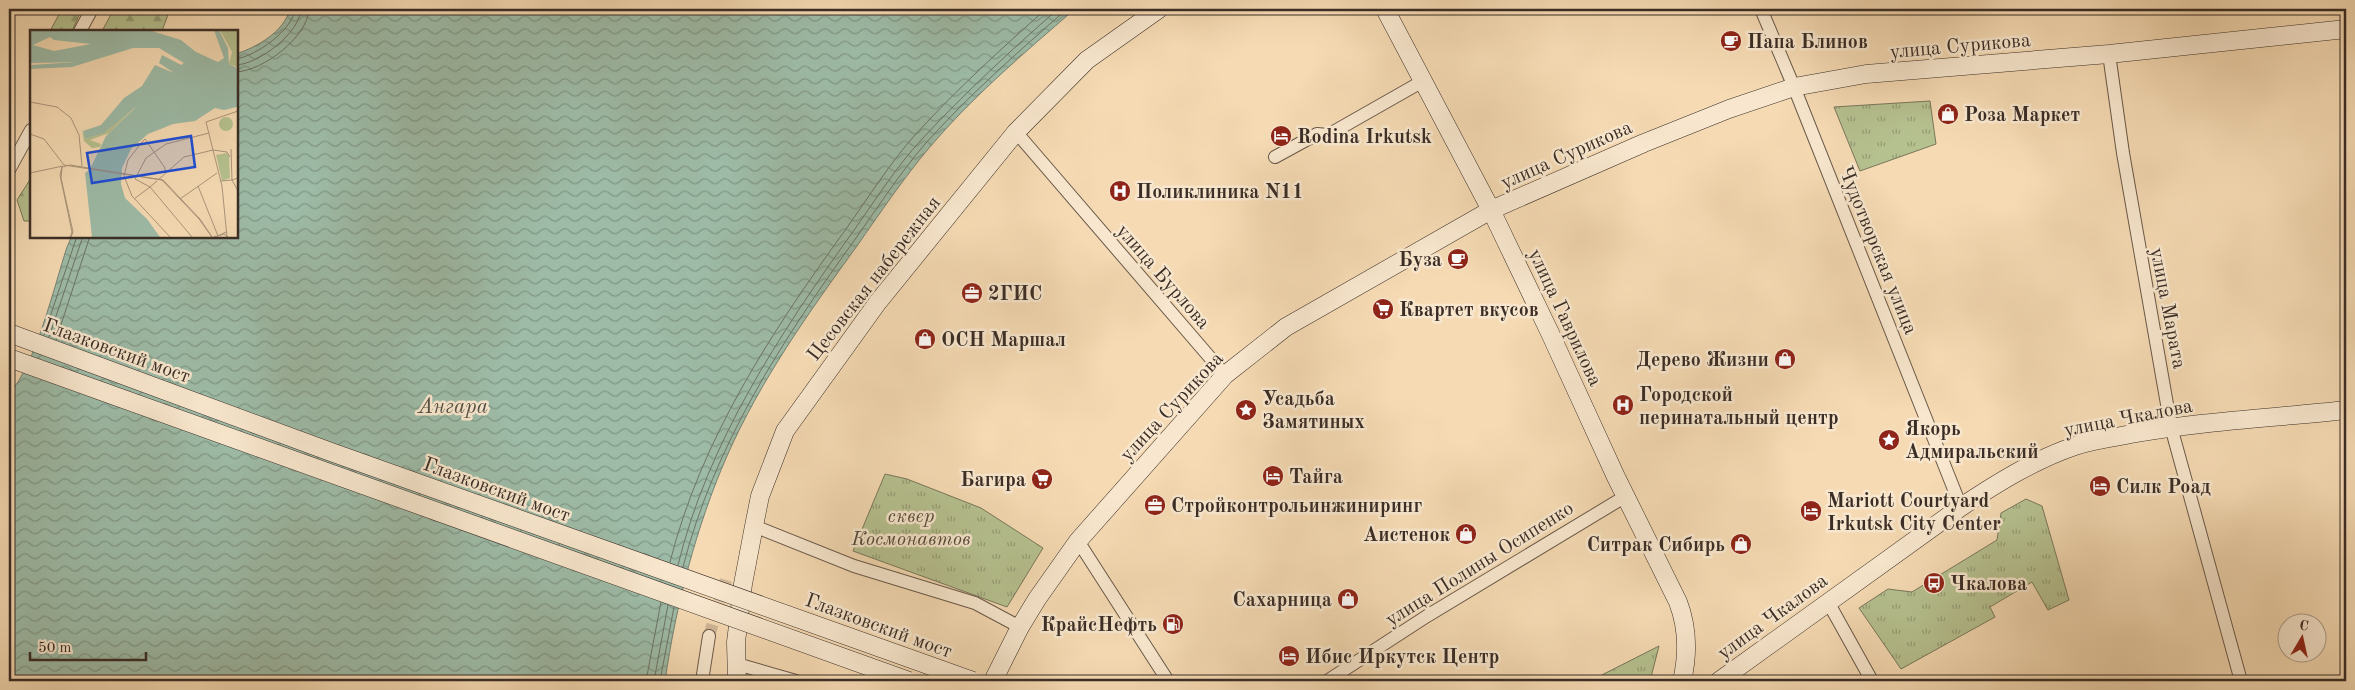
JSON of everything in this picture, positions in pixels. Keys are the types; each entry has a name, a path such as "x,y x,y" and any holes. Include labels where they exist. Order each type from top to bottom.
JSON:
{"main road":[{"name":"Цесовская набережная","path":"737,681 736,642 743,584 754,526 760,496 786,431 878,302 1016,132 1087,60 1159,9"},
{"name":"улица Гаврилова","path":"1385,9 1491,210 1678,602 1686,622 1687,644 1682,681"},
{"name":"улица Сурикова","path":"993,681 1020,627 1045,586 1078,541 1225,375 1286,326 1491,210 1644,143 1730,109 1794,88 1866,74 2109,54 2346,29"},
{"name":"Глазковский мост","path":"9,333 378,469 973,681"},
{"name":"Глазковский мост","path":"9,358 909,681"},
{"name":"улица Чкалова","path":"1718,681 1961,507 2000,481 2050,456 2076,446 2171,427 2346,410"}],"street":[{"path":"81,30 92,9"},
{"name":"Чудотворская улица","path":"1760,9 1794,88 1961,507"},
{"name":"улица Марата","path":"2109,54 2123,153 2171,427 2241,681"},
{"path":"1275,157 1317,134 1328,135 1423,81"},
{"path":"9,170 30,132"},
{"name":"улица Бурлова","path":"1016,132 1225,375"},
{"name":"улица Полины Осипенко","path":"1327,681 1427,616 1626,496"},
{"path":"754,526 854,566 975,603 1020,627"},
{"path":"1078,541 1168,681"},
{"path":"1828,602 1872,681"},
{"path":"702,681 709,636"},
{"path":"737,664 796,681"}],"green space":[{"path":"62,9 82,9 72,30 51,30"},
{"path":"114,9 170,9 162,30 103,30"},
{"path":"1930,101 1936,144 1860,171 1834,107"},
{"path":"30,180 30,221 24,221 17,200"},
{"name":"сквер Космонавтов","path":"885,474 907,479 981,508 1043,548 1007,607 853,551"},
{"path":"2026,499 2042,506 2069,600 2048,610 2032,582 1990,607 1995,617 1901,669 1859,608 1888,589 1912,592 1997,540 2001,513"},
{"path":"1659,646 1650,681 1590,681"}],"water":[{"name":"Ангара","path":"290,9 1075,9 981,93 929,148 892,196 821,296 770,374 740,428 706,510 681,595 665,681 9,681 9,394 19,381 36,345 67,247 71,238 238,238 238,53 269,38 287,17"}],"tunnel":[{"path":"709,636 726,580"}],"tram line":[{"path":"9,338 330,457 960,681"},
{"path":"9,351 327,468 927,681"}],"place":[{"name":"Папа Блинов","path":"1731,41"},
{"name":"Роза Маркет","path":"1948,114"},
{"name":"Rodina Irkutsk","path":"1281,136"},
{"name":"Поликлиника N11","path":"1120,191"},
{"name":"Буза","path":"1458,259"},
{"name":"2ГИС","path":"972,293"},
{"name":"Квартет вкусов","path":"1383,309"},
{"name":"ОСН Маршал","path":"925,339"},
{"name":"Дерево Жизни","path":"1785,359"},
{"name":"Городской перинатальный центр","path":"1623,405"},
{"name":"Усадьба Замятиных","path":"1246,410"},
{"name":"Якорь Адмиральский","path":"1889,440"},
{"name":"Тайга","path":"1273,476"},
{"name":"Багира","path":"1042,479"},
{"name":"Силк Роад","path":"2100,486"},
{"name":"Стройконтрольинжиниринг","path":"1155,505"},
{"name":"Mariott Courtyard Irkutsk City Center","path":"1811,511"},
{"name":"Аистенок","path":"1466,534"},
{"name":"Ситрак Сибирь","path":"1741,544"},
{"name":"Чкалова","path":"1934,583"},
{"name":"Сахарница","path":"1348,599"},
{"name":"КрайсНефть","path":"1173,624"},
{"name":"Ибис Иркутск Центр","path":"1289,656"}]}
